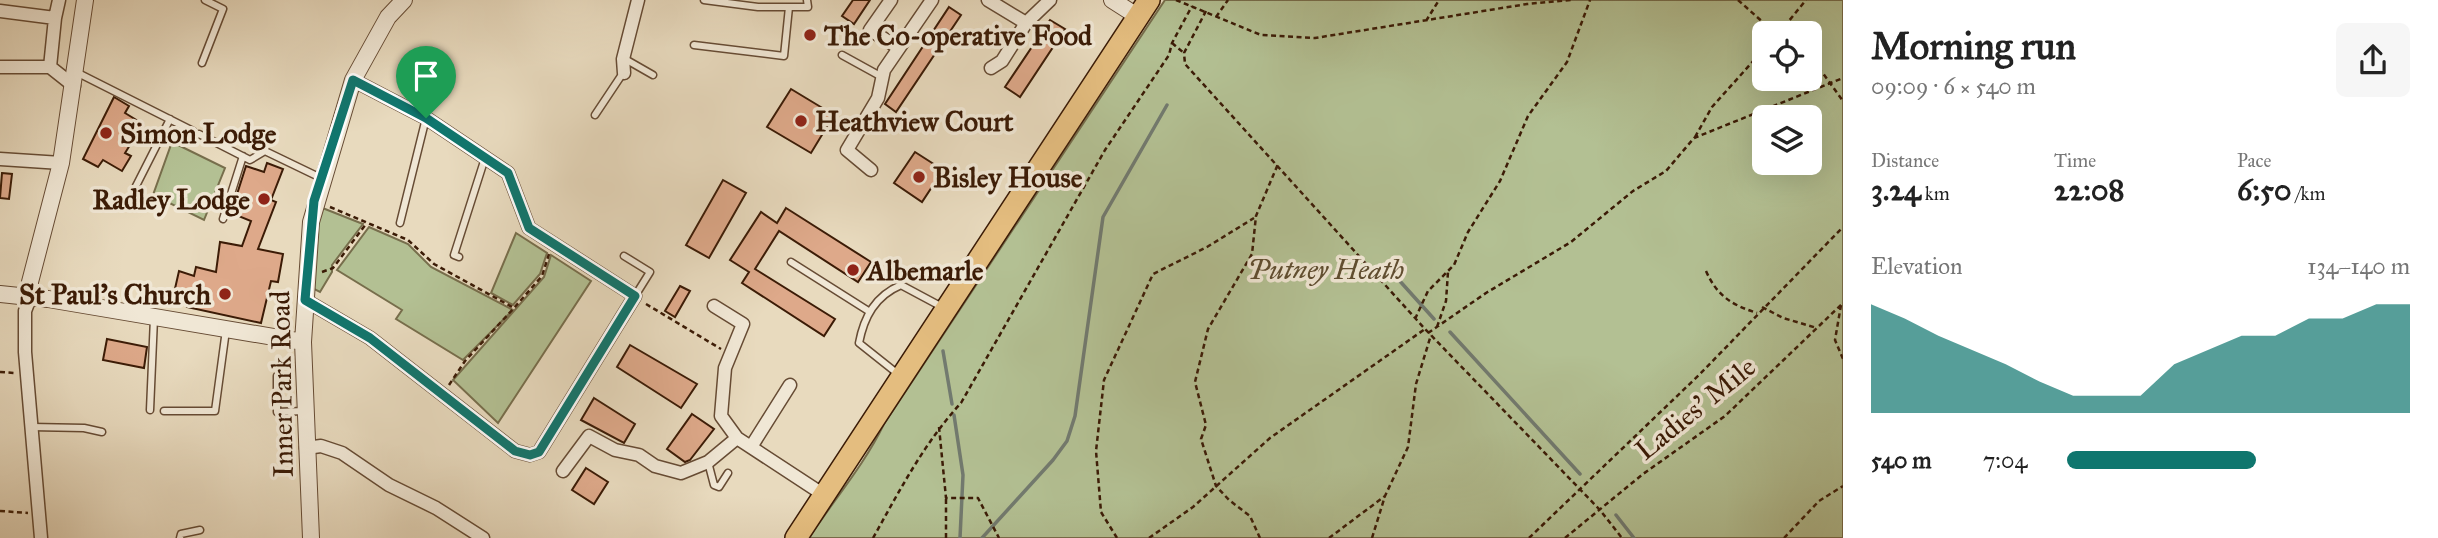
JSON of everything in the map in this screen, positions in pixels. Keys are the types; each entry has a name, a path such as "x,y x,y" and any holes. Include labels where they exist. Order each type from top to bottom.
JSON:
{"main road":[{"path":"796,538 1143,8"}],"street":[{"path":"50,67 59,0"},
{"path":"41,538 25,352 25,311 61,163 85,0"},
{"name":"Inner Park Road","path":"311,538 303,342 311,222 321,178 353,80 388,18 404,0"},
{"path":"624,73 623,59 638,0"},
{"path":"891,0 870,30 899,48"},
{"path":"872,170 847,150 878,98 884,70 932,0"},
{"path":"988,0 1026,23"},
{"path":"991,68 1002,61 1026,23 1050,0"},
{"path":"1112,0 1143,8"},
{"path":"0,11 55,18"},
{"path":"0,67 50,67 74,79"},
{"path":"305,300 370,338 515,451 530,455 539,452 634,298 529,228 514,180 486,157 426,118 353,80"},
{"path":"0,159 61,163"},
{"path":"0,294 303,342"},
{"path":"714,306 743,324 730,355 722,392 721,416 737,438 824,495"},
{"path":"751,447 790,385"},
{"path":"563,471 589,436 615,450 639,454 655,466 681,473 708,462 737,438"},
{"path":"306,448 321,446 342,453 389,485 436,508 483,538"}],"lane":[{"path":"202,62 223,9 205,0"},
{"path":"704,0 808,7 807,0"},
{"path":"694,45 784,56 789,7"},
{"path":"842,55 882,77"},
{"path":"623,59 653,75"},
{"path":"595,115 624,73"},
{"path":"74,79 170,119 250,160 265,151 321,178"},
{"path":"400,222 426,118"},
{"path":"136,186 170,119"},
{"path":"223,219 243,156"},
{"path":"459,257 454,255 486,157"},
{"path":"624,256 650,272 634,298"},
{"path":"791,262 870,312"},
{"path":"902,377 859,343 863,324 870,312 885,292 901,285 947,310"},
{"path":"150,410 154,318"},
{"path":"164,411 215,411 226,330"},
{"path":"277,376 277,412 306,410"},
{"path":"31,427 85,428 102,432"},
{"path":"708,462 714,485 719,487 728,473"},
{"path":"180,538 181,534 200,530"}],"path":[{"path":"1176,0 1261,36 1315,38 1527,4 1571,0"},
{"path":"1216,17 1228,0"},
{"path":"1425,22 1439,0"},
{"path":"1415,319 1429,291 1448,271 1500,181 1528,116 1567,62 1590,0"},
{"path":"1738,0 1763,21"},
{"path":"1788,21 1807,0"},
{"path":"873,538 939,428 961,403 1105,150 1169,55 1172,43 1192,6"},
{"path":"1206,11 1184,52 1185,64 1278,163 1415,319 1600,510 1622,538"},
{"path":"1172,43 1184,52"},
{"path":"1149,538 1193,507 1270,438 1428,332 1570,242 1633,191 1666,171 1694,138 1712,107 1752,62"},
{"path":"1822,72 1843,101"},
{"path":"1694,138 1843,78"},
{"path":"1261,537 1250,516 1229,500 1216,485 1201,439 1206,425 1203,406 1197,395 1198,364 1208,330 1252,254 1256,216 1278,163"},
{"path":"1117,538 1101,512 1096,451 1104,380 1153,274 1207,247 1256,216"},
{"path":"306,278 333,268 367,223"},
{"path":"1529,538 1699,376 1762,307 1843,227"},
{"path":"1437,327 1446,301 1448,271"},
{"path":"1706,271 1715,291 1724,299 1757,313"},
{"path":"634,298 730,355"},
{"path":"1842,304 1835,340 1843,359"},
{"name":"Ladies' Mile","path":"1565,538 1643,474 1725,416 1842,304"},
{"path":"1762,307 1783,318 1817,328"},
{"path":"443,394 464,361 514,308"},
{"path":"1372,538 1385,496 1408,447 1416,384 1428,332"},
{"path":"939,428 946,498 946,538"},
{"path":"1784,538 1812,507 1843,486"},
{"path":"1329,538 1385,496"},
{"path":"946,498 978,498 999,538"},
{"path":"0,511 38,513"}],"green space":[{"name":"Putney Heath","path":"1165,0 1843,0 1843,538 809,538"},
{"path":"172,142 225,168 204,220 153,195"},
{"path":"320,207 363,224 332,265 332,272 320,292 312,288"},
{"path":"369,227 408,244 431,267 513,310 463,360 396,319 402,310 337,270"},
{"path":"516,233 547,253 540,274 513,305 491,293"},
{"path":"551,255 591,281 498,423 453,380 544,277"}],"building":[{"path":"853,0 870,0 854,24 842,16"},
{"path":"949,7 961,15 896,112 885,104"},
{"path":"1050,20 1065,29 1020,97 1005,87"},
{"name":"Heathview Court","path":"791,89 834,115 811,153 767,127"},
{"name":"Simon Lodge","path":"114,97 129,106 125,113 143,124 125,153 131,156 122,171 103,160 98,167 83,159"},
{"name":"Bisley House","path":"915,152 943,170 922,202 894,183"},
{"path":"267,163 283,169 271,200 276,202 258,249 283,254 278,282 271,281 261,323 187,307 189,296 174,293 179,271 194,276 196,267 216,272 220,242 242,246 251,221 231,213 246,166 264,172"},
{"path":"2,173 12,174 9,199 0,198"},
{"path":"723,180 746,193 709,258 686,245"},
{"name":"Albemarle","path":"786,208 871,262 858,282 779,231 755,269 835,319 824,336 742,283 749,272 730,260 761,212 777,223"},
{"path":"680,286 690,291 675,317 665,311"},
{"path":"107,339 147,347 144,368 103,360"},
{"path":"630,345 697,384 681,408 617,367"},
{"path":"594,398 635,424 624,443 581,420"},
{"path":"692,414 714,429 690,460 685,462 667,449"},
{"path":"586,468 608,482 594,504 572,490"}],"waterway":[{"path":"982,538 1067,441 1075,416 1103,217 1167,105"},
{"path":"1398,279 1434,319"},
{"path":"1450,332 1580,474"},
{"path":"943,351 952,404"},
{"path":"954,415 963,475 960,538"},
{"path":"1616,515 1634,538"}],"place":[{"name":"The Co-operative Food","path":"810,35"},
{"name":"Heathview Court","path":"801,121"},
{"name":"Simon Lodge","path":"106,133"},
{"name":"Bisley House","path":"919,177"},
{"name":"Radley Lodge","path":"264,199"},
{"name":"Albemarle","path":"853,270"},
{"name":"St Paul's Church","path":"225,294"}],"route":[{"path":"353,80 426,118 508,173 514,180 529,228 635,296 539,452 530,455 515,451 370,338 305,300 314,201 353,80"}]}
